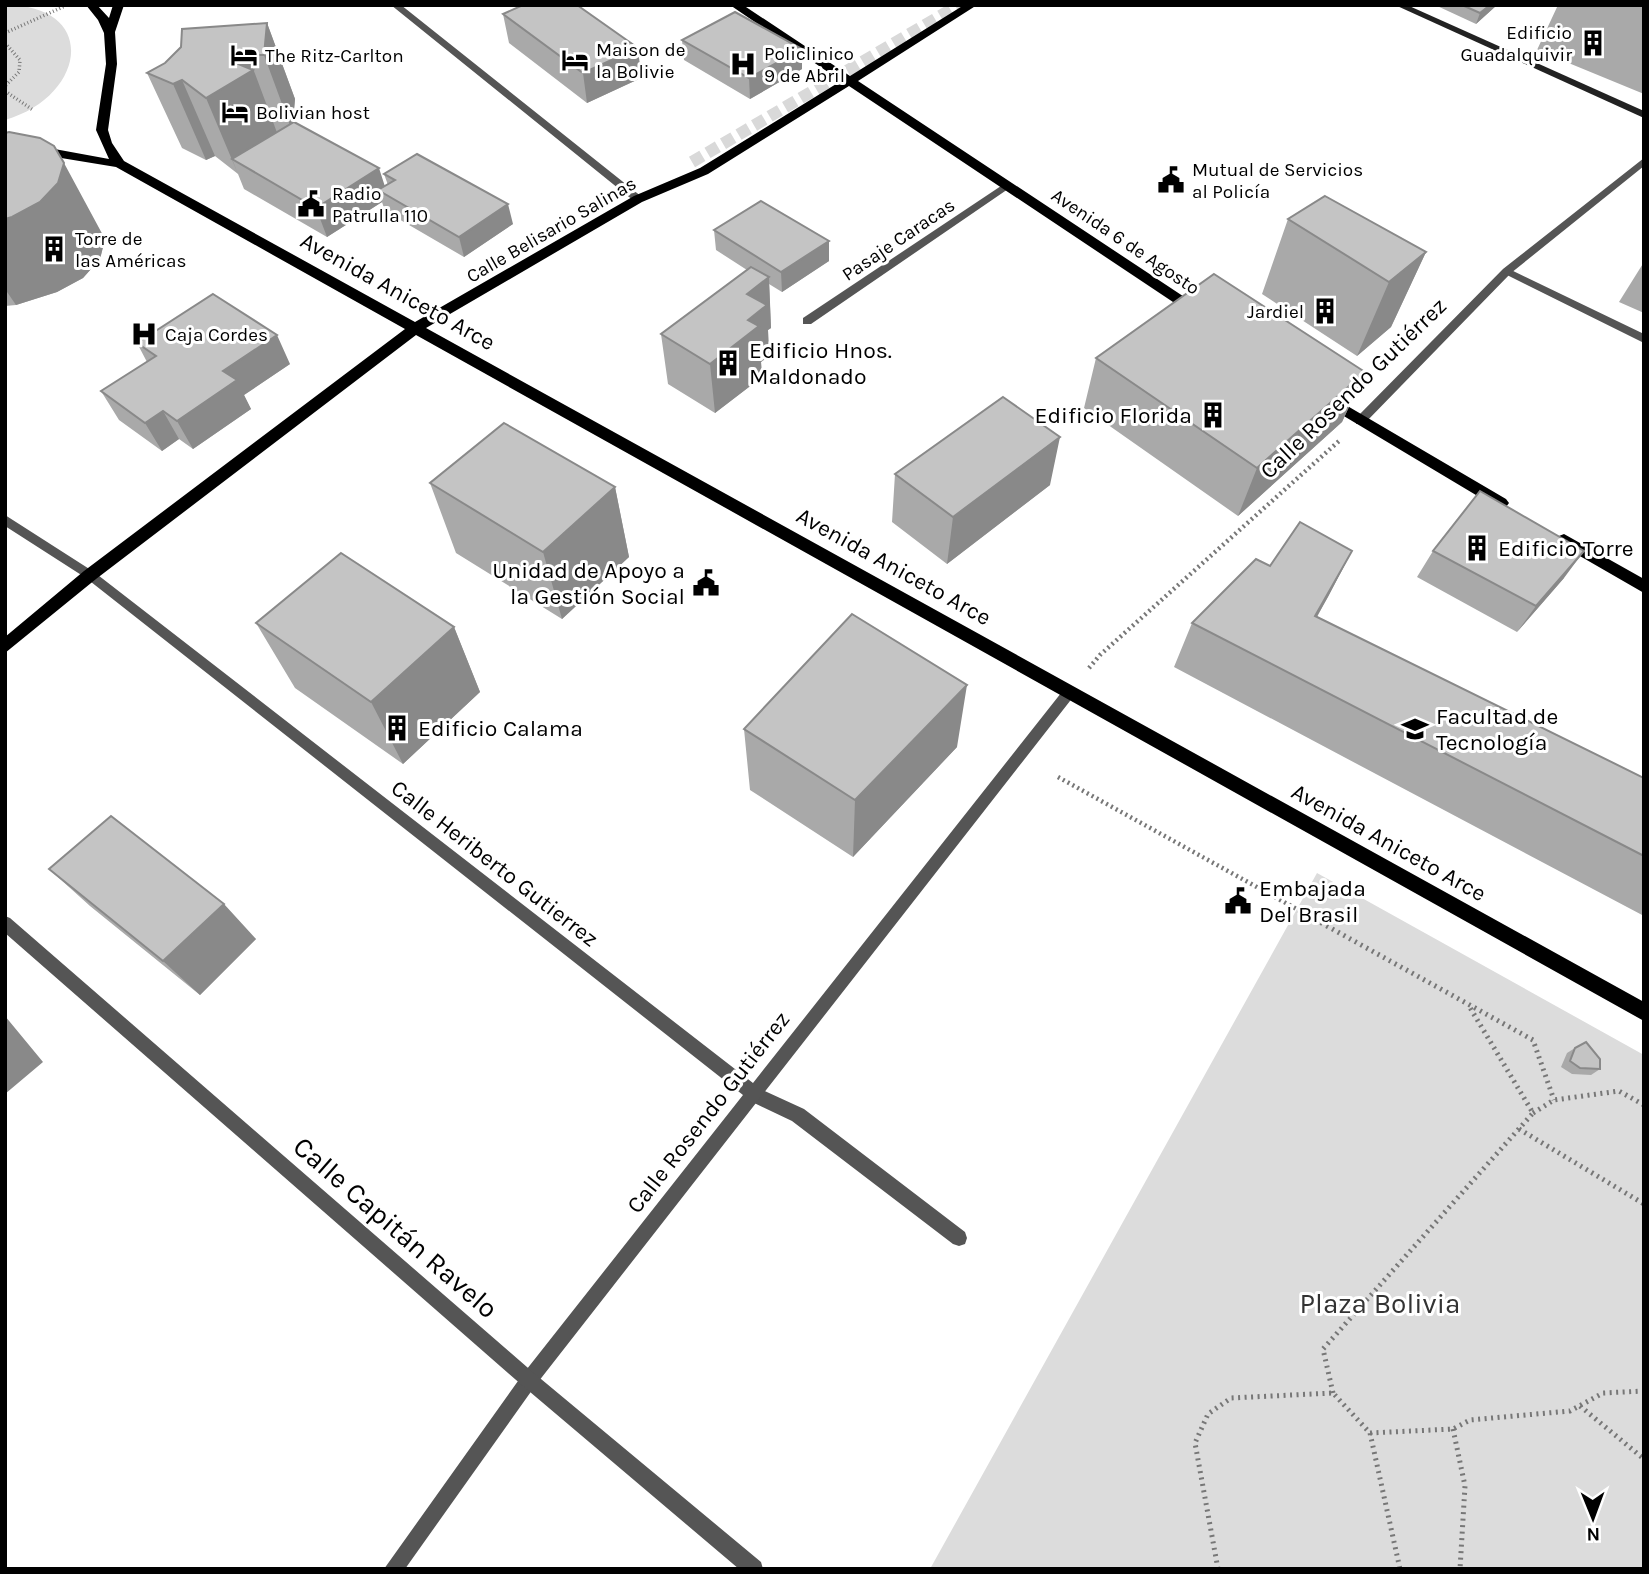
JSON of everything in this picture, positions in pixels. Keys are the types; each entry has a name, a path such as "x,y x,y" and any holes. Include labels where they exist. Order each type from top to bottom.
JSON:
{"main road":[{"path":"91,5 101,14 110,31 112,53 101,133 119,164"},
{"path":"110,31 119,5"},
{"name":"Avenida 6 de Agosto","path":"735,5 1213,323"},
{"name":"Calle Belisario Salinas","path":"5,647 90,575 416,328 638,199 705,171 972,5"},
{"path":"1399,5 1644,114"},
{"name":"Avenida Aniceto Arce","path":"5,150 49,152 119,164 1644,1012"},
{"path":"638,199 692,162"},
{"path":"1316,392 1360,421 1514,511"},
{"path":"1549,531 1644,587"}],"street":[{"path":"395,5 638,199"},
{"name":"Calle Rosendo Gutiérrez","path":"1360,421 1507,271 1644,161"},
{"name":"Pasaje Caracas","path":"807,321 1007,185"},
{"path":"1507,271 1644,339"},
{"name":"Calle Heriberto Gutierrez","path":"5,520 90,575 754,1094 798,1115 959,1238"},
{"name":"Calle Rosendo Gutiérrez","path":"393,1569 528,1380 1070,692"},
{"name":"Calle Capitán Ravelo","path":"5,923 528,1380 754,1569"}],"path":[{"path":"5,33 68,5"},
{"path":"5,43 20,60 19,72 5,89 33,110"},
{"path":"5,54 12,50"},
{"name":"Calle Rosendo Gutiérrez","path":"1100,655 1360,421"},
{"path":"1058,777 1533,1040 1554,1100"},
{"path":"1468,1004 1533,1114"},
{"path":"1400,1569 1370,1433 1333,1393 1324,1349 1533,1114 1554,1100 1619,1091 1644,1105"},
{"path":"1520,1129 1644,1204"},
{"path":"1370,1433 1453,1429 1470,1420 1570,1411 1602,1393 1644,1391"},
{"path":"1218,1569 1195,1443 1208,1414 1231,1398 1333,1393"},
{"path":"1579,1406 1644,1459"},
{"path":"1453,1429 1465,1486 1460,1569"}],"green space":[{"path":"5,5 36,9 56,20 68,35 71,54 66,74 53,92 32,108 5,120"},
{"name":"Plaza Bolivia","path":"1317,873 1644,1055 1644,1569 930,1569"}],"building":[{"path":"523,5 577,5 638,48 583,73 503,14"},
{"path":"1462,5 1490,5 1480,13"},
{"path":"735,12 802,49 749,78 682,40"},
{"path":"267,23 264,55 248,55 238,64 253,70 206,98 182,80 173,84 147,73 165,63 181,47 182,29"},
{"path":"294,122 379,168 316,208 232,159"},
{"path":"5,133 40,138 54,146 64,163 58,183 40,202 5,219"},
{"path":"417,154 508,204 459,237 378,190 395,180 384,174"},
{"path":"1325,196 1426,252 1389,282 1288,219"},
{"path":"761,201 829,241 781,272 714,230"},
{"path":"751,267 769,277 747,294 767,305 748,320 759,326 710,364 661,334"},
{"path":"1214,274 1365,372 1257,468 1096,358"},
{"path":"213,294 277,335 223,371 237,380 177,421 163,411 145,423 101,391 156,356 137,343"},
{"path":"1003,397 1060,437 953,517 895,474"},
{"path":"504,423 615,487 543,552 430,483"},
{"path":"1480,491 1584,551 1536,606 1433,551"},
{"path":"1300,522 1352,551 1315,616 1644,778 1644,856 1192,623 1256,559 1270,566"},
{"path":"341,553 454,627 371,702 256,623"},
{"path":"852,614 967,685 855,800 744,729"},
{"path":"111,816 224,904 163,961 49,869"},
{"path":"1586,1042 1600,1059 1600,1069 1580,1068 1570,1061 1575,1048"}],"tunnel":[{"path":"692,162 959,5"}],"place":[{"name":"Edificio Guadalquivir","path":"1593,43"},
{"name":"The Ritz-Carlton","path":"244,55"},
{"name":"Maison de la Bolivie","path":"575,60"},
{"name":"Policlinico 9 de Abril","path":"743,64"},
{"name":"Bolivian host","path":"235,112"},
{"name":"Mutual de Servicios al Policía","path":"1171,180"},
{"name":"Radio Patrulla 110","path":"311,204"},
{"name":"Torre de las Américas","path":"54,249"},
{"name":"Jardiel","path":"1325,311"},
{"name":"Caja Cordes","path":"144,334"},
{"name":"Edificio Hnos. Maldonado","path":"728,363"},
{"name":"Edificio Florida","path":"1213,415"},
{"name":"Edificio Torre","path":"1477,548"},
{"name":"Unidad de Apoyo a la Gestión Social","path":"706,583"},
{"name":"Edificio Calama","path":"397,728"},
{"name":"Facultad de Tecnología","path":"1415,729"},
{"name":"Embajada Del Brasil","path":"1238,901"}]}
